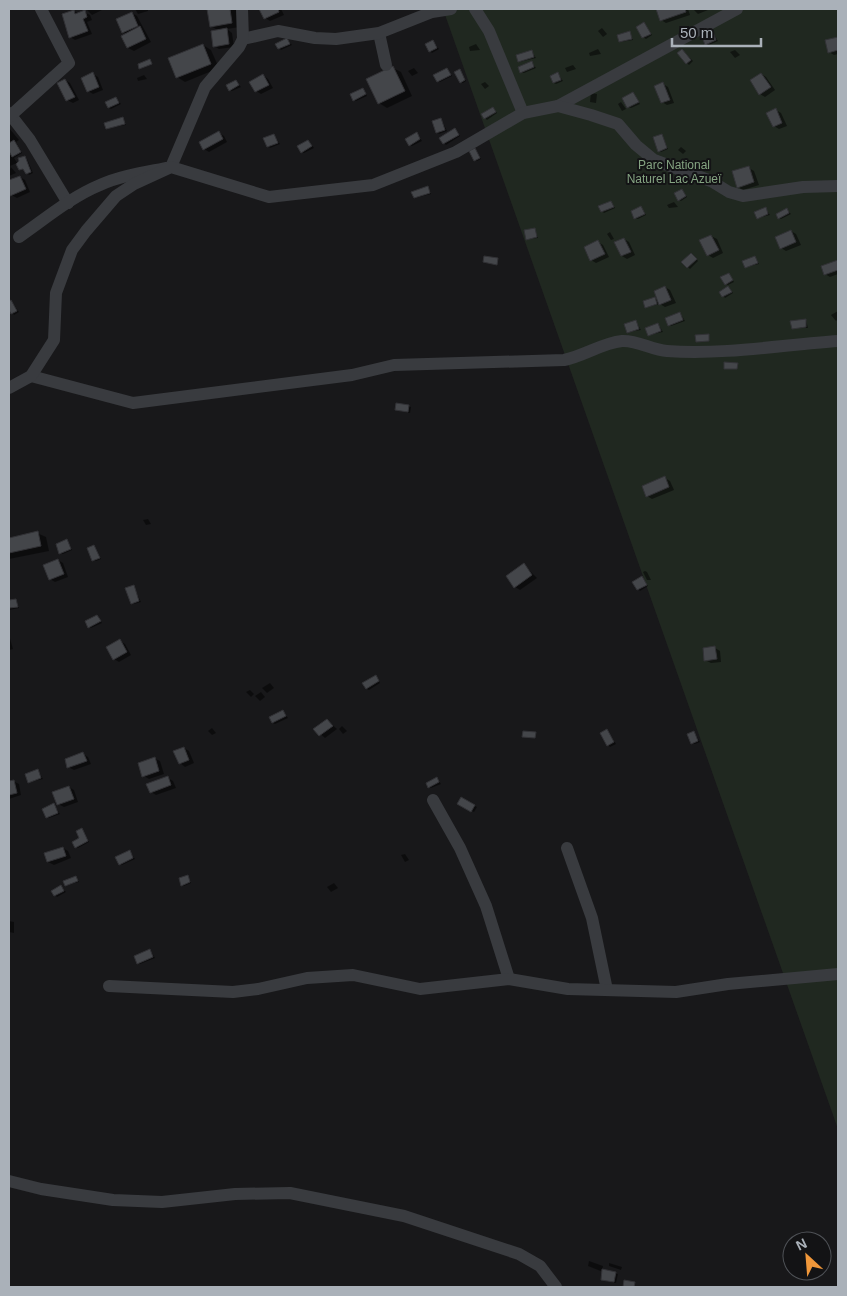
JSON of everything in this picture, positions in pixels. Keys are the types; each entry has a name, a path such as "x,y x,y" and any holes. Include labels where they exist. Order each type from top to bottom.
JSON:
{"street":[{"path":"41,9 70,63 9,115 30,140 68,203"},
{"path":"9,388 31,376 54,340 56,293 72,250 103,209 116,196 134,184 171,167 205,87 239,47 243,39 242,9"},
{"path":"243,39 278,31 336,40 379,33 432,12 451,9"},
{"path":"475,9 489,31 523,113"},
{"path":"19,238 68,203 99,185 122,177 171,167 269,197 373,185 456,152 523,113 558,106 737,9"},
{"path":"379,33 386,65"},
{"path":"558,106 591,114 618,124 636,145 654,160 711,181 729,192 743,196 802,187 838,186"},
{"path":"31,376 133,403 352,375 394,365 564,360 578,357 610,343 625,341 665,351 739,350 838,341"},
{"path":"433,800 460,848 486,906 509,980"},
{"path":"567,848 592,918 608,990"},
{"path":"109,986 233,992 258,989 307,978 343,974 420,989 509,980 568,989 676,992 728,984 838,974"},
{"path":"9,1181 41,1189 112,1200 162,1202 235,1194 290,1194 404,1216 519,1254 540,1266 556,1287"}],"green space":[{"name":"Parc National Naturel Lac Azueï","path":"443,9 838,9 838,1129"}],"building":[{"path":"207,9 230,9 232,23 210,27"},
{"path":"259,9 278,9 279,12 264,19"},
{"path":"656,9 685,9 686,12 660,21"},
{"path":"74,10 75,14 85,10 87,17 83,19 88,31 69,38 62,14"},
{"path":"132,12 138,26 122,33 116,19"},
{"path":"644,22 651,34 642,38 636,27"},
{"path":"140,26 146,39 127,48 121,36"},
{"path":"227,28 229,44 213,47 211,31"},
{"path":"712,29 716,40 705,45 701,34"},
{"path":"630,31 632,39 619,42 617,35"},
{"path":"838,37 838,50 828,53 825,40"},
{"path":"287,38 290,44 278,49 275,44"},
{"path":"433,40 437,48 429,52 425,44"},
{"path":"203,44 211,64 176,78 168,58"},
{"path":"682,49 691,60 686,64 677,53"},
{"path":"532,50 534,57 518,62 516,55"},
{"path":"150,59 152,64 139,69 138,64"},
{"path":"532,61 534,67 520,73 518,67"},
{"path":"393,66 405,91 378,104 366,79"},
{"path":"447,68 451,75 437,82 433,75"},
{"path":"460,69 465,80 460,83 454,72"},
{"path":"93,72 99,87 87,92 81,78"},
{"path":"558,72 561,80 553,83 550,76"},
{"path":"761,73 771,87 759,95 750,80"},
{"path":"263,74 269,85 255,92 249,82"},
{"path":"65,79 75,97 66,101 57,83"},
{"path":"236,80 239,85 229,91 226,85"},
{"path":"663,82 670,100 661,103 654,86"},
{"path":"363,88 366,94 353,101 350,94"},
{"path":"633,92 639,102 627,108 622,98"},
{"path":"116,97 119,103 108,108 105,102"},
{"path":"493,107 496,112 484,119 481,114"},
{"path":"776,108 782,123 773,127 766,113"},
{"path":"123,117 125,124 106,129 104,123"},
{"path":"441,118 445,130 436,133 432,121"},
{"path":"455,128 459,135 443,144 439,138"},
{"path":"219,131 223,139 203,150 199,142"},
{"path":"417,132 420,139 409,146 405,139"},
{"path":"274,134 278,143 267,147 263,138"},
{"path":"662,134 667,148 658,152 653,137"},
{"path":"14,140 21,152 12,157 9,151 9,143"},
{"path":"308,140 312,146 301,153 297,146"},
{"path":"475,148 480,158 474,161 469,151"},
{"path":"25,156 31,172 26,174 23,169 19,170 16,164 19,161 18,158"},
{"path":"749,166 754,182 737,188 732,171"},
{"path":"20,176 26,189 10,196 9,180"},
{"path":"428,186 430,193 414,198 411,192"},
{"path":"682,189 686,196 678,201 674,193"},
{"path":"611,201 614,207 601,212 598,206"},
{"path":"641,206 645,214 634,219 631,211"},
{"path":"766,207 768,214 757,219 754,212"},
{"path":"787,208 789,213 778,219 776,214"},
{"path":"535,228 537,237 526,240 524,230"},
{"path":"791,230 796,242 780,249 775,237"},
{"path":"711,235 719,250 707,256 699,240"},
{"path":"624,238 631,252 621,256 614,242"},
{"path":"598,240 605,254 590,261 584,247"},
{"path":"691,253 697,259 687,268 681,262"},
{"path":"484,256 498,258 497,265 483,262"},
{"path":"755,256 758,263 745,268 742,261"},
{"path":"838,260 838,270 824,275 821,266"},
{"path":"729,273 733,280 725,285 720,277"},
{"path":"665,286 671,300 659,305 654,291"},
{"path":"728,286 732,292 722,297 719,292"},
{"path":"655,297 657,304 645,308 643,301"},
{"path":"11,300 17,311 11,314 9,301"},
{"path":"680,312 683,320 668,326 665,318"},
{"path":"806,319 806,327 792,329 790,321"},
{"path":"636,320 639,329 627,333 624,324"},
{"path":"658,323 661,331 648,336 645,328"},
{"path":"709,334 709,341 696,342 695,335"},
{"path":"724,362 738,363 737,369 724,369"},
{"path":"396,403 409,405 408,412 395,410"},
{"path":"665,476 669,487 646,497 642,486"},
{"path":"38,531 41,546 9,553 9,538"},
{"path":"67,539 71,549 59,554 56,544"},
{"path":"94,545 100,558 92,561 87,548"},
{"path":"58,559 64,574 49,580 43,565"},
{"path":"524,563 532,575 514,588 506,576"},
{"path":"642,576 647,585 637,590 632,582"},
{"path":"134,585 139,601 131,604 125,588"},
{"path":"16,599 18,607 9,608 9,600"},
{"path":"97,615 101,621 88,628 85,621"},
{"path":"120,639 127,652 113,660 106,647"},
{"path":"715,646 717,659 704,661 703,648"},
{"path":"376,675 379,681 366,689 362,683"},
{"path":"283,710 286,716 272,723 269,717"},
{"path":"327,719 333,726 319,736 313,729"},
{"path":"607,729 614,742 607,746 600,733"},
{"path":"523,731 536,732 535,738 522,737"},
{"path":"694,731 698,741 691,744 687,734"},
{"path":"184,747 189,760 179,764 173,751"},
{"path":"83,752 87,761 67,768 65,759"},
{"path":"155,757 159,771 142,777 138,763"},
{"path":"38,769 41,778 28,783 25,774"},
{"path":"168,776 171,785 150,793 146,784"},
{"path":"437,777 439,782 428,788 426,783"},
{"path":"14,780 17,793 9,795 9,781"},
{"path":"69,786 74,799 57,805 52,792"},
{"path":"461,797 475,805 471,812 457,804"},
{"path":"54,803 58,813 46,818 42,809"},
{"path":"82,828 88,841 75,848 72,842 79,838 76,831"},
{"path":"63,847 66,856 47,862 44,853"},
{"path":"130,850 133,858 119,865 115,857"},
{"path":"188,875 190,882 181,886 179,878"},
{"path":"76,876 78,881 65,886 63,881"},
{"path":"61,885 64,891 54,896 51,891"},
{"path":"150,949 153,957 137,964 134,956"},
{"path":"602,1269 616,1272 614,1282 601,1280"},
{"path":"624,1280 635,1282 634,1287 623,1287"}]}
